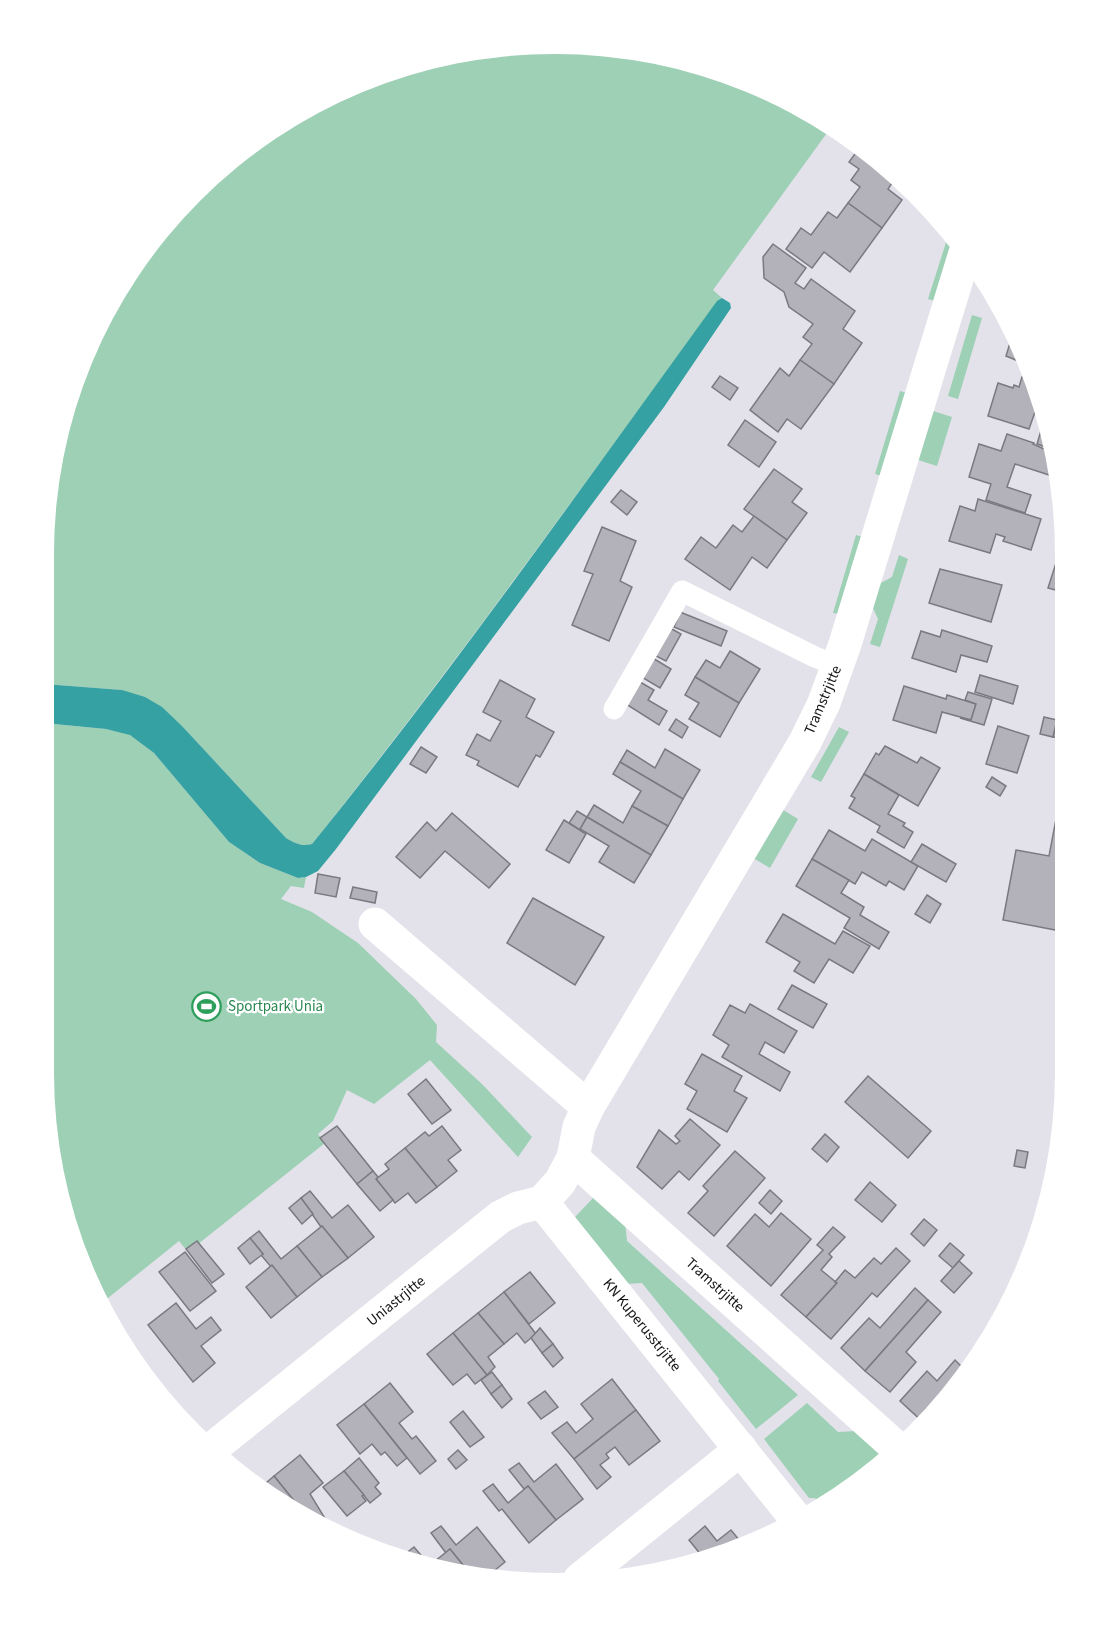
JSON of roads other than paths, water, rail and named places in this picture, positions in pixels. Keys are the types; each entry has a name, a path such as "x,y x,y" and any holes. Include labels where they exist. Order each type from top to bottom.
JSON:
{"street":[{"name":"Tramstrjitte","path":"891,1443 573,1158 579,1127 588,1107 805,742 824,702 838,666 962,263"},
{"path":"375,924 588,1107"},
{"path":"542,1202 560,1182 573,1158"},
{"name":"Uniastrjitte","path":"218,1443 500,1217 518,1208 542,1202"},
{"name":"KN Kuperusstrjitte","path":"542,1202 791,1513"},
{"path":"588,1572 741,1449"}],"lane":[{"path":"614,709 682,591 838,666"}],"water":[{"path":"722,298 730,303 731,308 664,407 318,871 298,878 260,863 229,842 154,753 130,735 106,729 54,724 54,685 122,690 145,697 162,707 183,727 286,838 301,845 312,844 467,644 717,301"}],"place":[{"name":"Sportpark Unia","path":"207,1006"}]}
